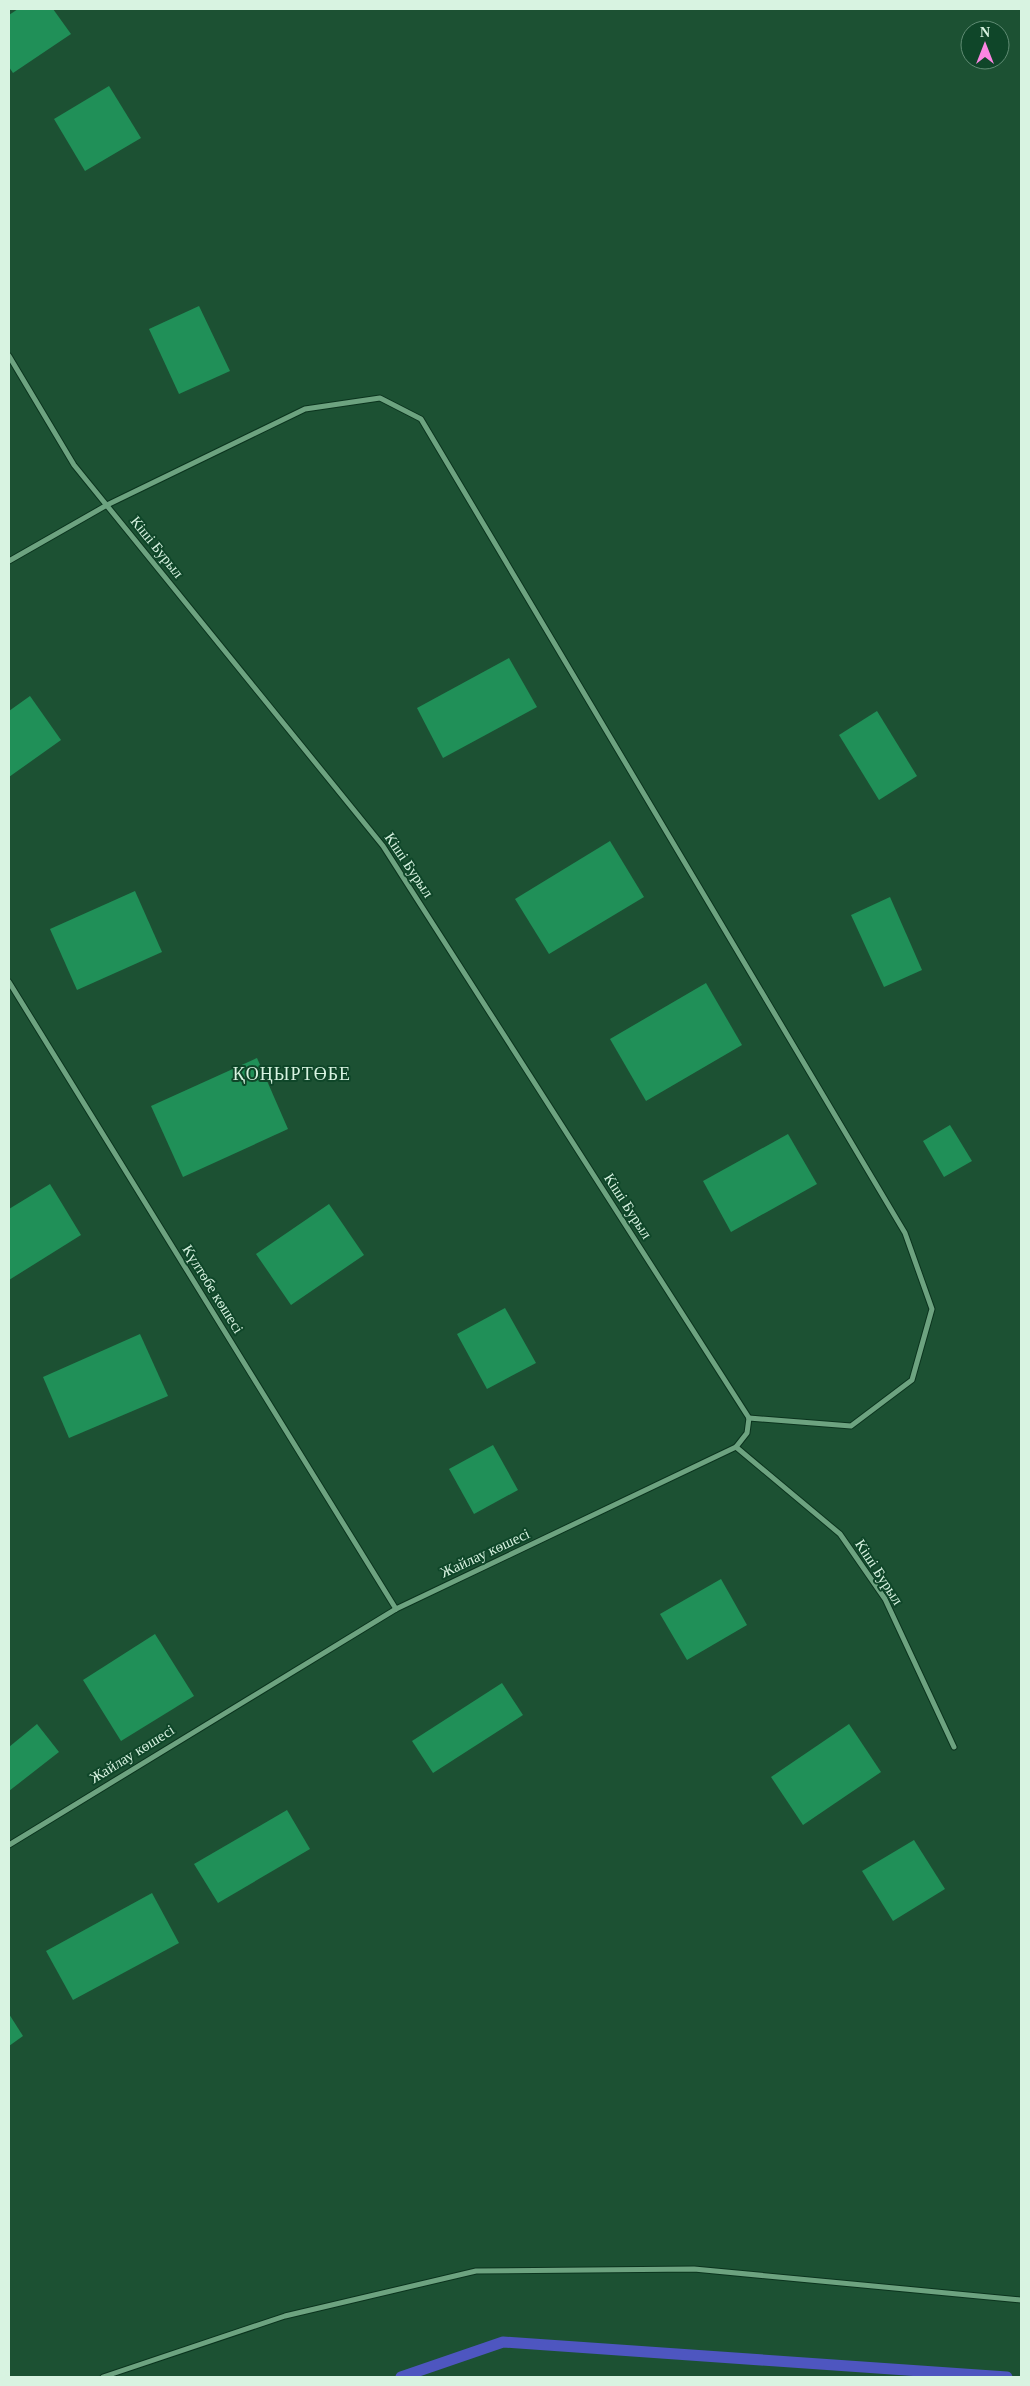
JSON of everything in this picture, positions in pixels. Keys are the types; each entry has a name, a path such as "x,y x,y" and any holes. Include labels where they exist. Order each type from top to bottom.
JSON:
{"street":[{"name":"Кіші Бурыл","path":"9,356 74,465 383,846 749,1418"},
{"path":"9,561 107,505 305,409 380,398 421,419 905,1233 932,1309 912,1380 851,1426 749,1418 747,1433 736,1447"},
{"name":"Күлтөбе көшесі","path":"9,982 396,1609"},
{"name":"Кіші Бурыл","path":"736,1447 840,1534 885,1599 954,1746"},
{"name":"Жайлау көшесі","path":"9,1845 396,1609 736,1447"},
{"path":"103,2377 285,2316 476,2271 694,2269 1021,2300"}],"building":[{"path":"18,9 53,9 71,34 13,73 9,67 9,15"},
{"path":"109,86 141,138 85,171 54,119"},
{"path":"199,306 230,371 179,394 149,329"},
{"path":"509,658 537,707 443,758 417,708"},
{"path":"30,696 61,740 9,777 9,711"},
{"path":"877,711 917,776 879,800 839,735"},
{"path":"610,841 644,897 549,954 515,899"},
{"path":"135,891 162,952 77,990 50,929"},
{"path":"890,897 922,970 884,987 851,915"},
{"path":"706,983 742,1045 646,1101 610,1039"},
{"path":"257,1058 288,1129 183,1177 151,1106"},
{"path":"950,1125 972,1161 944,1177 923,1141"},
{"path":"788,1134 817,1184 731,1232 703,1181"},
{"path":"50,1184 81,1235 9,1280 9,1209"},
{"path":"329,1204 364,1255 291,1305 256,1254"},
{"path":"505,1308 536,1363 487,1389 457,1334"},
{"path":"140,1334 168,1396 69,1438 43,1377"},
{"path":"493,1445 518,1490 474,1514 449,1469"},
{"path":"721,1579 747,1625 687,1660 660,1614"},
{"path":"155,1634 194,1696 121,1741 83,1680"},
{"path":"502,1683 523,1715 433,1773 412,1741"},
{"path":"37,1724 59,1752 9,1791 9,1747"},
{"path":"849,1724 881,1772 803,1825 771,1777"},
{"path":"287,1810 310,1849 218,1903 194,1864"},
{"path":"914,1840 945,1889 893,1921 862,1871"},
{"path":"152,1893 179,1943 73,2000 46,1951"},
{"path":"9,2014 23,2036 9,2046"}],"waterway":[{"path":"401,2377 503,2342 1007,2377"}],"district":[{"name":"ҚОҢЫРТӨБЕ","path":"292,1074"}]}
